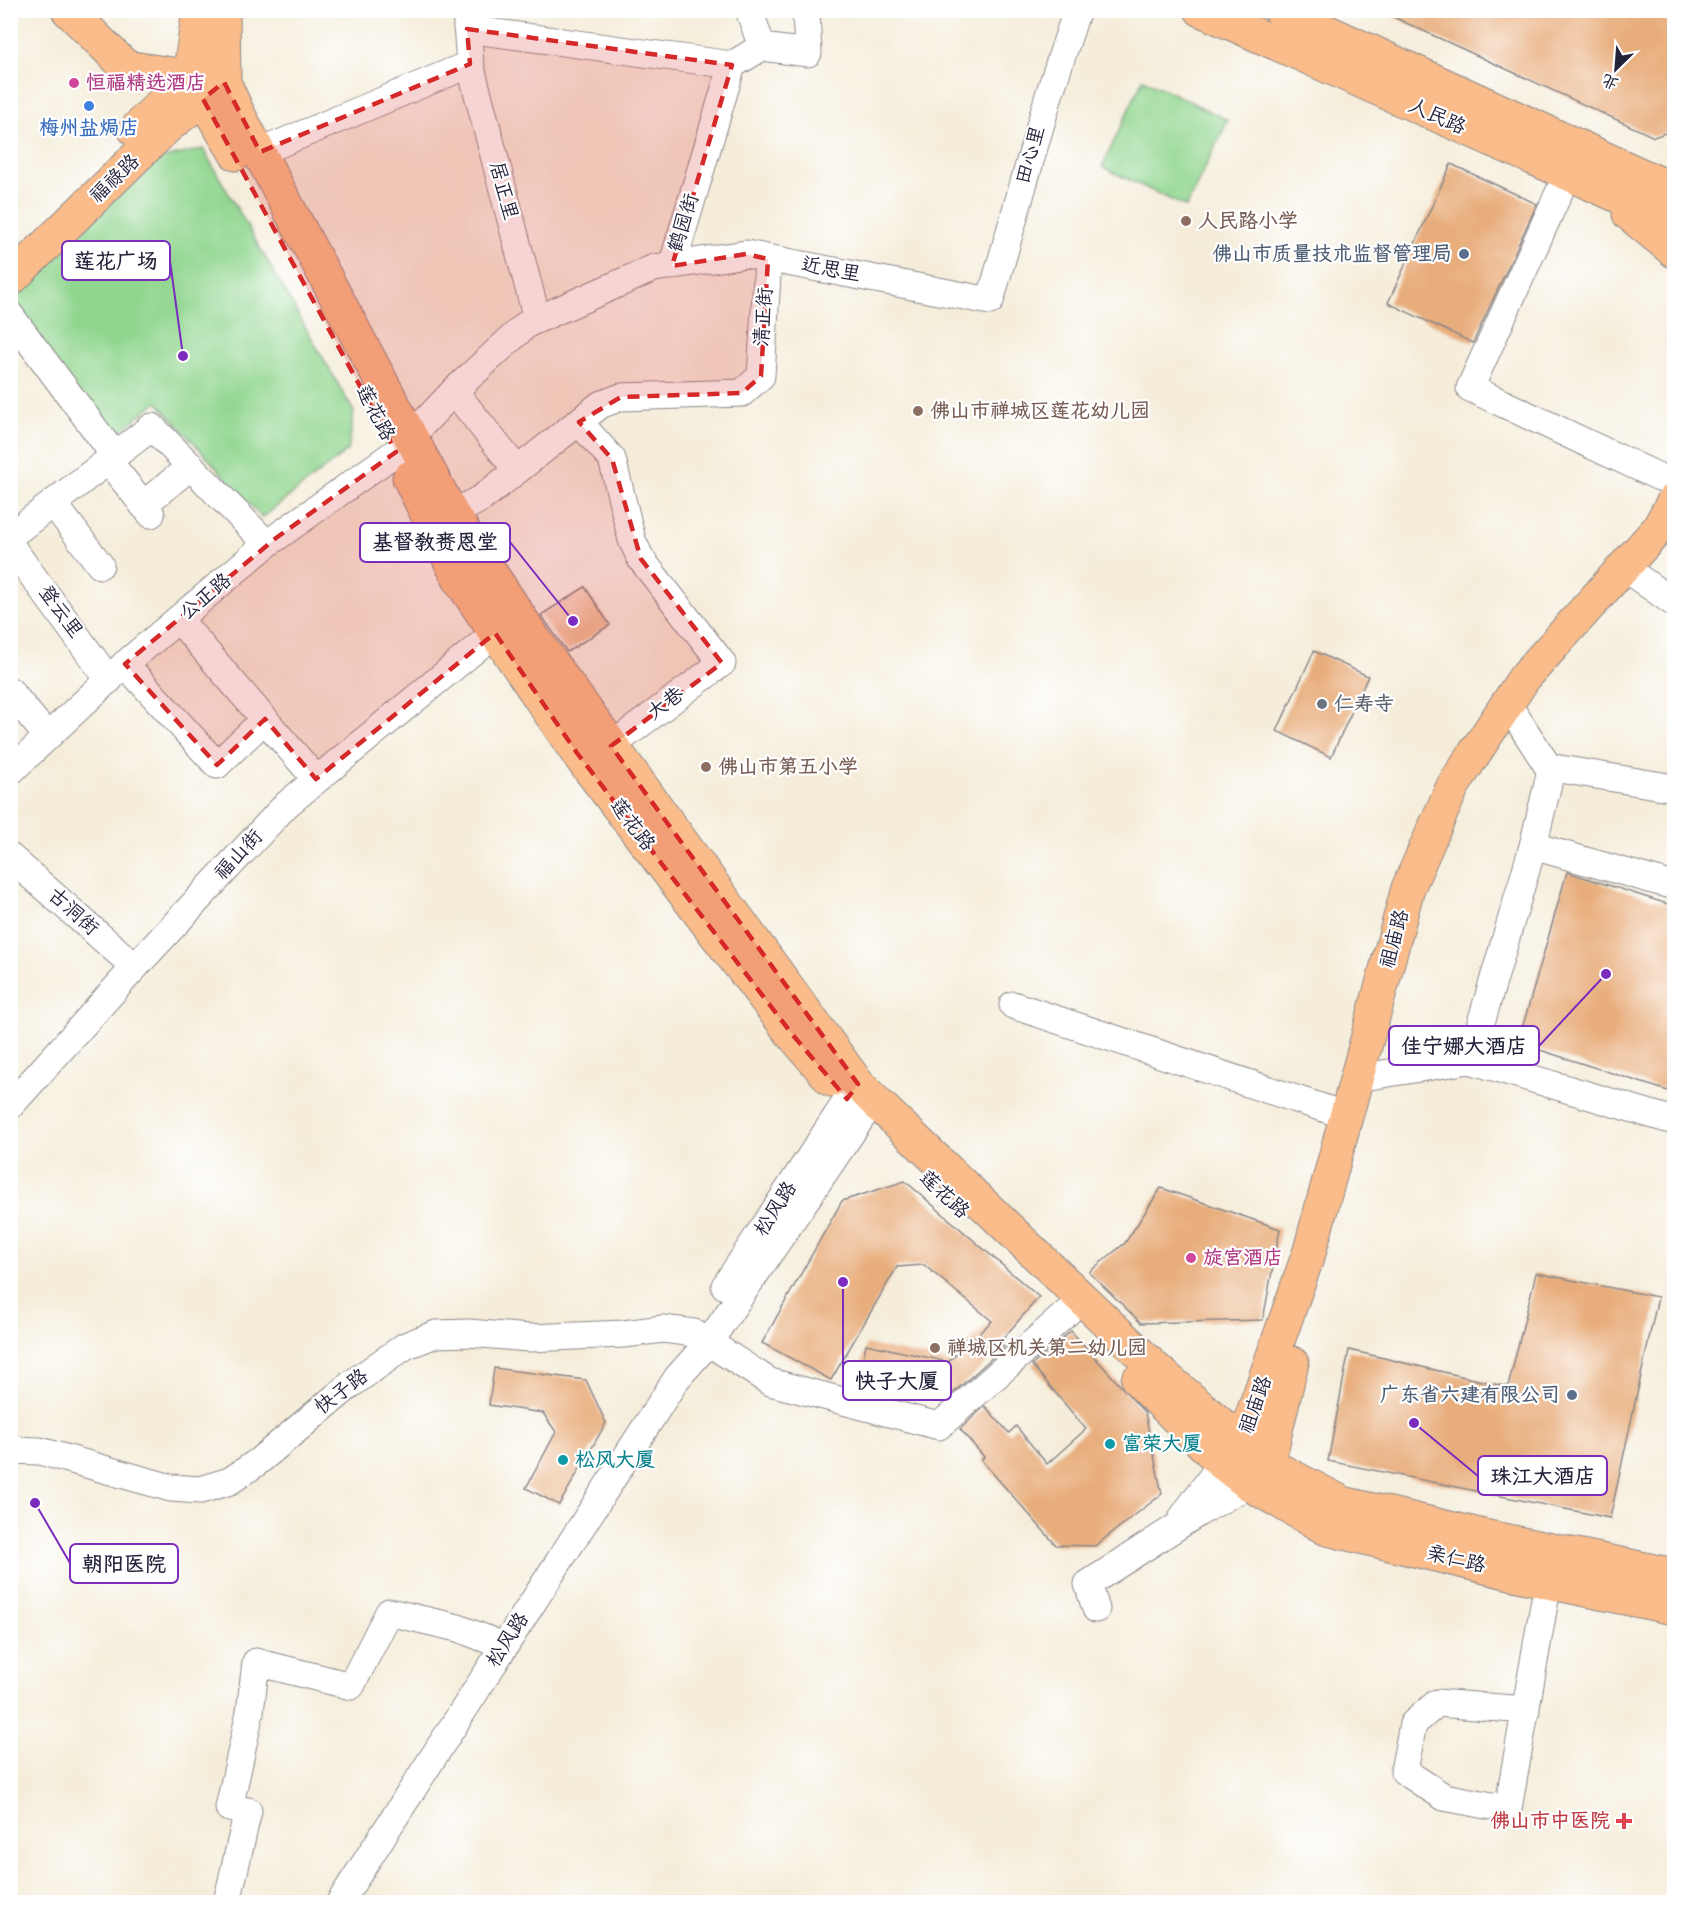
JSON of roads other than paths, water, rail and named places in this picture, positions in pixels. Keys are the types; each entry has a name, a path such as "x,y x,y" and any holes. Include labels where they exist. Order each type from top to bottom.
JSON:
{"main road":[{"path":"68,10 126,67 206,86"},
{"path":"199,10 206,86"},
{"path":"206,86 223,10"},
{"name":"人民路","path":"1201,10 1600,190 1674,221"},
{"name":"人民路","path":"1280,10 1674,190"},
{"name":"莲花路","path":"206,86 239,115 260,152 404,444 459,579 577,753 792,1034 1069,1311 1232,1453"},
{"name":"莲花路","path":"206,86 240,160 404,444 453,514 535,640 860,1100 1155,1368 1232,1453"},
{"name":"福禄路","path":"10,255 206,86"},
{"name":"福禄路","path":"10,280 167,128 206,86"},
{"path":"1600,190 1674,251"},
{"name":"祖庙路","path":"1232,1453 1310,1250 1408,888 1453,786 1524,678 1658,529 1674,500"},
{"name":"祖庙路","path":"1258,1474 1281,1404 1420,893 1468,788 1538,685 1674,532"},
{"path":"1232,1453 1258,1474"},
{"name":"亲仁路","path":"1258,1474 1343,1503 1492,1538 1674,1575"},
{"name":"亲仁路","path":"1258,1474 1326,1529 1548,1582 1674,1608"}],"street":[{"path":"749,10 762,47"},
{"path":"467,20 732,65 762,47 808,52 806,10"},
{"name":"田心里","path":"990,301 1048,95 1077,10"},
{"name":"居正里","path":"467,20 470,64 537,319"},
{"path":"260,152 470,64"},
{"name":"鹤园街","path":"404,444 454,391 527,324 654,268 672,266 732,65"},
{"path":"1567,175 1470,388 1674,484"},
{"name":"近思里","path":"672,266 746,254 990,301"},
{"name":"清正街","path":"579,422 600,405 621,397 742,393 761,376 768,259"},
{"path":"10,315 147,509 191,466"},
{"path":"454,391 517,470"},
{"path":"453,514 482,498 579,422"},
{"name":"大巷","path":"579,422 612,459 632,540 641,559 722,663 611,746"},
{"path":"10,536 152,427 267,544"},
{"name":"公正路","path":"10,772 117,672 267,544 404,444"},
{"path":"53,503 100,565"},
{"name":"登云里","path":"10,545 117,672 217,765 265,719"},
{"path":"1636,576 1674,603"},
{"path":"179,620 316,779"},
{"name":"福山街","path":"10,1106 135,967 286,805 495,633"},
{"path":"10,691 47,736"},
{"path":"1470,1059 1533,846 1551,771 1516,717"},
{"path":"1548,767 1674,788"},
{"path":"1533,846 1674,886"},
{"name":"古洞街","path":"10,857 135,967"},
{"path":"1013,1005 1347,1116"},
{"path":"1370,1076 1470,1059 1674,1121"},
{"name":"松风路","path":"340,1902 701,1338 860,1100"},
{"path":"701,1338 770,1382 939,1426 1069,1311"},
{"name":"快子路","path":"10,1450 40,1451 171,1488 200,1490 230,1481 259,1461 350,1385 405,1346 436,1334 469,1333 529,1338 624,1334 663,1329 701,1338"},
{"path":"1177,1527 1232,1453"},
{"path":"1096,1609 1088,1584 1258,1474"},
{"path":"1526,1710 1437,1702 1413,1724 1404,1771 1444,1797 1508,1809 1526,1710 1548,1582"},
{"path":"227,1902 248,1811 229,1808 250,1712 256,1662 351,1686 389,1612 458,1628 504,1646"}],"place":[{"name":"恒福精选酒店","path":"74,83"},
{"name":"梅州盐焗店","path":"89,106"},
{"name":"人民路小学","path":"1186,221"},
{"name":"佛山市质量技术监督管理局","path":"1464,254"},
{"name":"莲花广场","path":"183,356"},
{"name":"佛山市禅城区莲花幼儿园","path":"918,411"},
{"name":"基督教赉恩堂","path":"573,621"},
{"name":"仁寿寺","path":"1322,704"},
{"name":"佛山市第五小学","path":"706,767"},
{"name":"佳宁娜大酒店","path":"1606,974"},
{"name":"旋宫酒店","path":"1191,1258"},
{"name":"快子大厦","path":"843,1282"},
{"name":"禅城区机关第二幼儿园","path":"935,1348"},
{"name":"广东省六建有限公司","path":"1572,1395"},
{"name":"珠江大酒店","path":"1414,1423"},
{"name":"富荣大厦","path":"1110,1444"},
{"name":"松风大厦","path":"563,1460"},
{"name":"朝阳医院","path":"35,1503"},
{"name":"佛山市中医院","path":"1624,1821"}]}
